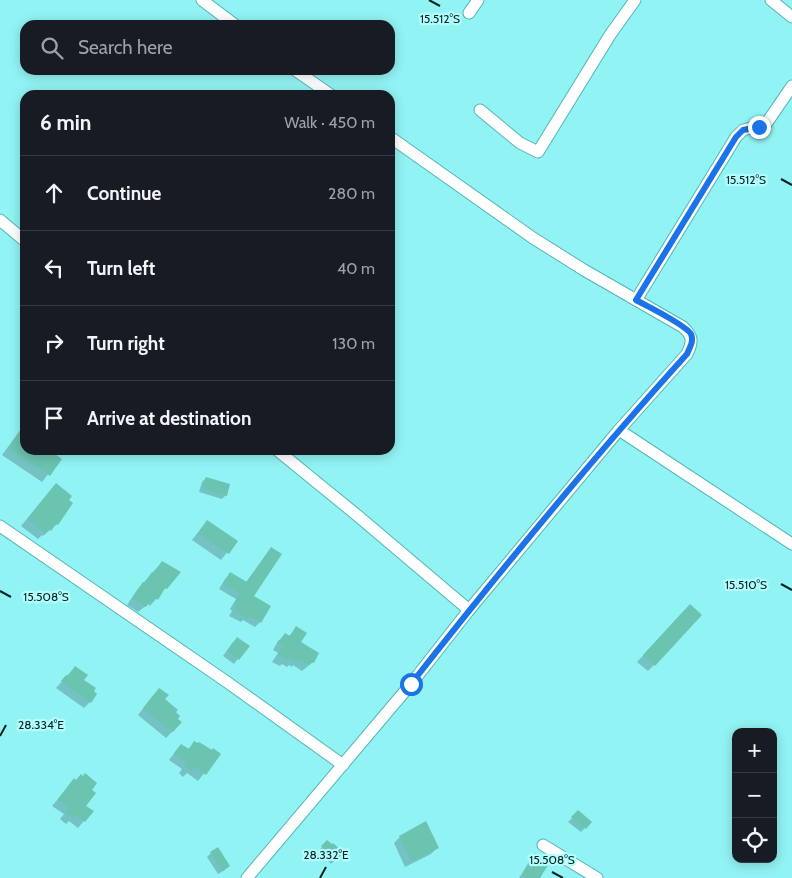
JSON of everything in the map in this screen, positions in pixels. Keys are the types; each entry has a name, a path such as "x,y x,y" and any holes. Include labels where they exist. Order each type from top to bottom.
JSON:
{"street":[{"path":"202,0 228,20"},
{"path":"469,13 478,0"},
{"path":"480,110 520,143 538,152 610,35 635,0"},
{"path":"771,0 784,4 792,16"},
{"path":"302,75 324,90"},
{"path":"636,300 736,137 743,130 766,124 792,86"},
{"path":"247,878 411,684 469,610 619,430 687,354 692,343 691,334 683,327 533,238 395,141"},
{"path":"0,220 20,236"},
{"path":"619,430 792,544"},
{"path":"283,455 469,610"},
{"path":"0,526 228,682 343,764"},
{"path":"543,846 597,878"}],"building":[{"path":"20,430 20,455 56,455 62,459 50,476 8,448"},
{"path":"206,477 230,484 227,496 202,488"},
{"path":"56,483 72,496 69,500 73,503 58,525 56,524 51,531 49,529 45,533 27,519"},
{"path":"207,520 238,541 229,554 198,533"},
{"path":"271,547 282,554 254,596 271,606 261,623 249,615 247,618 234,610 237,605 234,604 240,593 223,584 230,572 247,582"},
{"path":"162,561 181,572 167,589 165,588 158,600 155,598 152,602 150,600 146,607 132,598 143,582 152,572 154,573"},
{"path":"690,604 702,615 655,666 643,655"},
{"path":"296,626 307,633 301,642 319,653 314,663 311,662 309,665 296,659 295,661 289,658 287,660 278,655 283,646 278,643 285,633 290,636"},
{"path":"237,637 250,646 239,660 227,651"},
{"path":"75,666 88,675 84,680 96,688 94,691 97,694 91,703 61,681 66,675 68,676"},
{"path":"159,688 169,695 165,699 178,710 176,712 180,716 178,719 182,722 173,732 143,708"},
{"path":"194,741 212,750 213,748 221,754 206,775 194,767 191,771 184,766 187,762 174,753 181,744 189,749"},
{"path":"85,773 97,783 92,790 96,793 86,806 94,811 85,822 76,815 73,818 65,812 69,807 58,799 74,778 76,780 81,774 83,776"},
{"path":"578,810 592,822 586,829 571,817"},
{"path":"426,821 439,848 411,861 399,836"},
{"path":"327,840 344,853 336,861 321,846"},
{"path":"218,847 230,866 223,871 210,852"},
{"path":"535,853 550,862 540,878 528,878 522,874"}],"route":[{"path":"411,684 469,610 619,430 687,354 692,343 691,334 683,327 636,300 736,137 743,130 759,127"}]}
